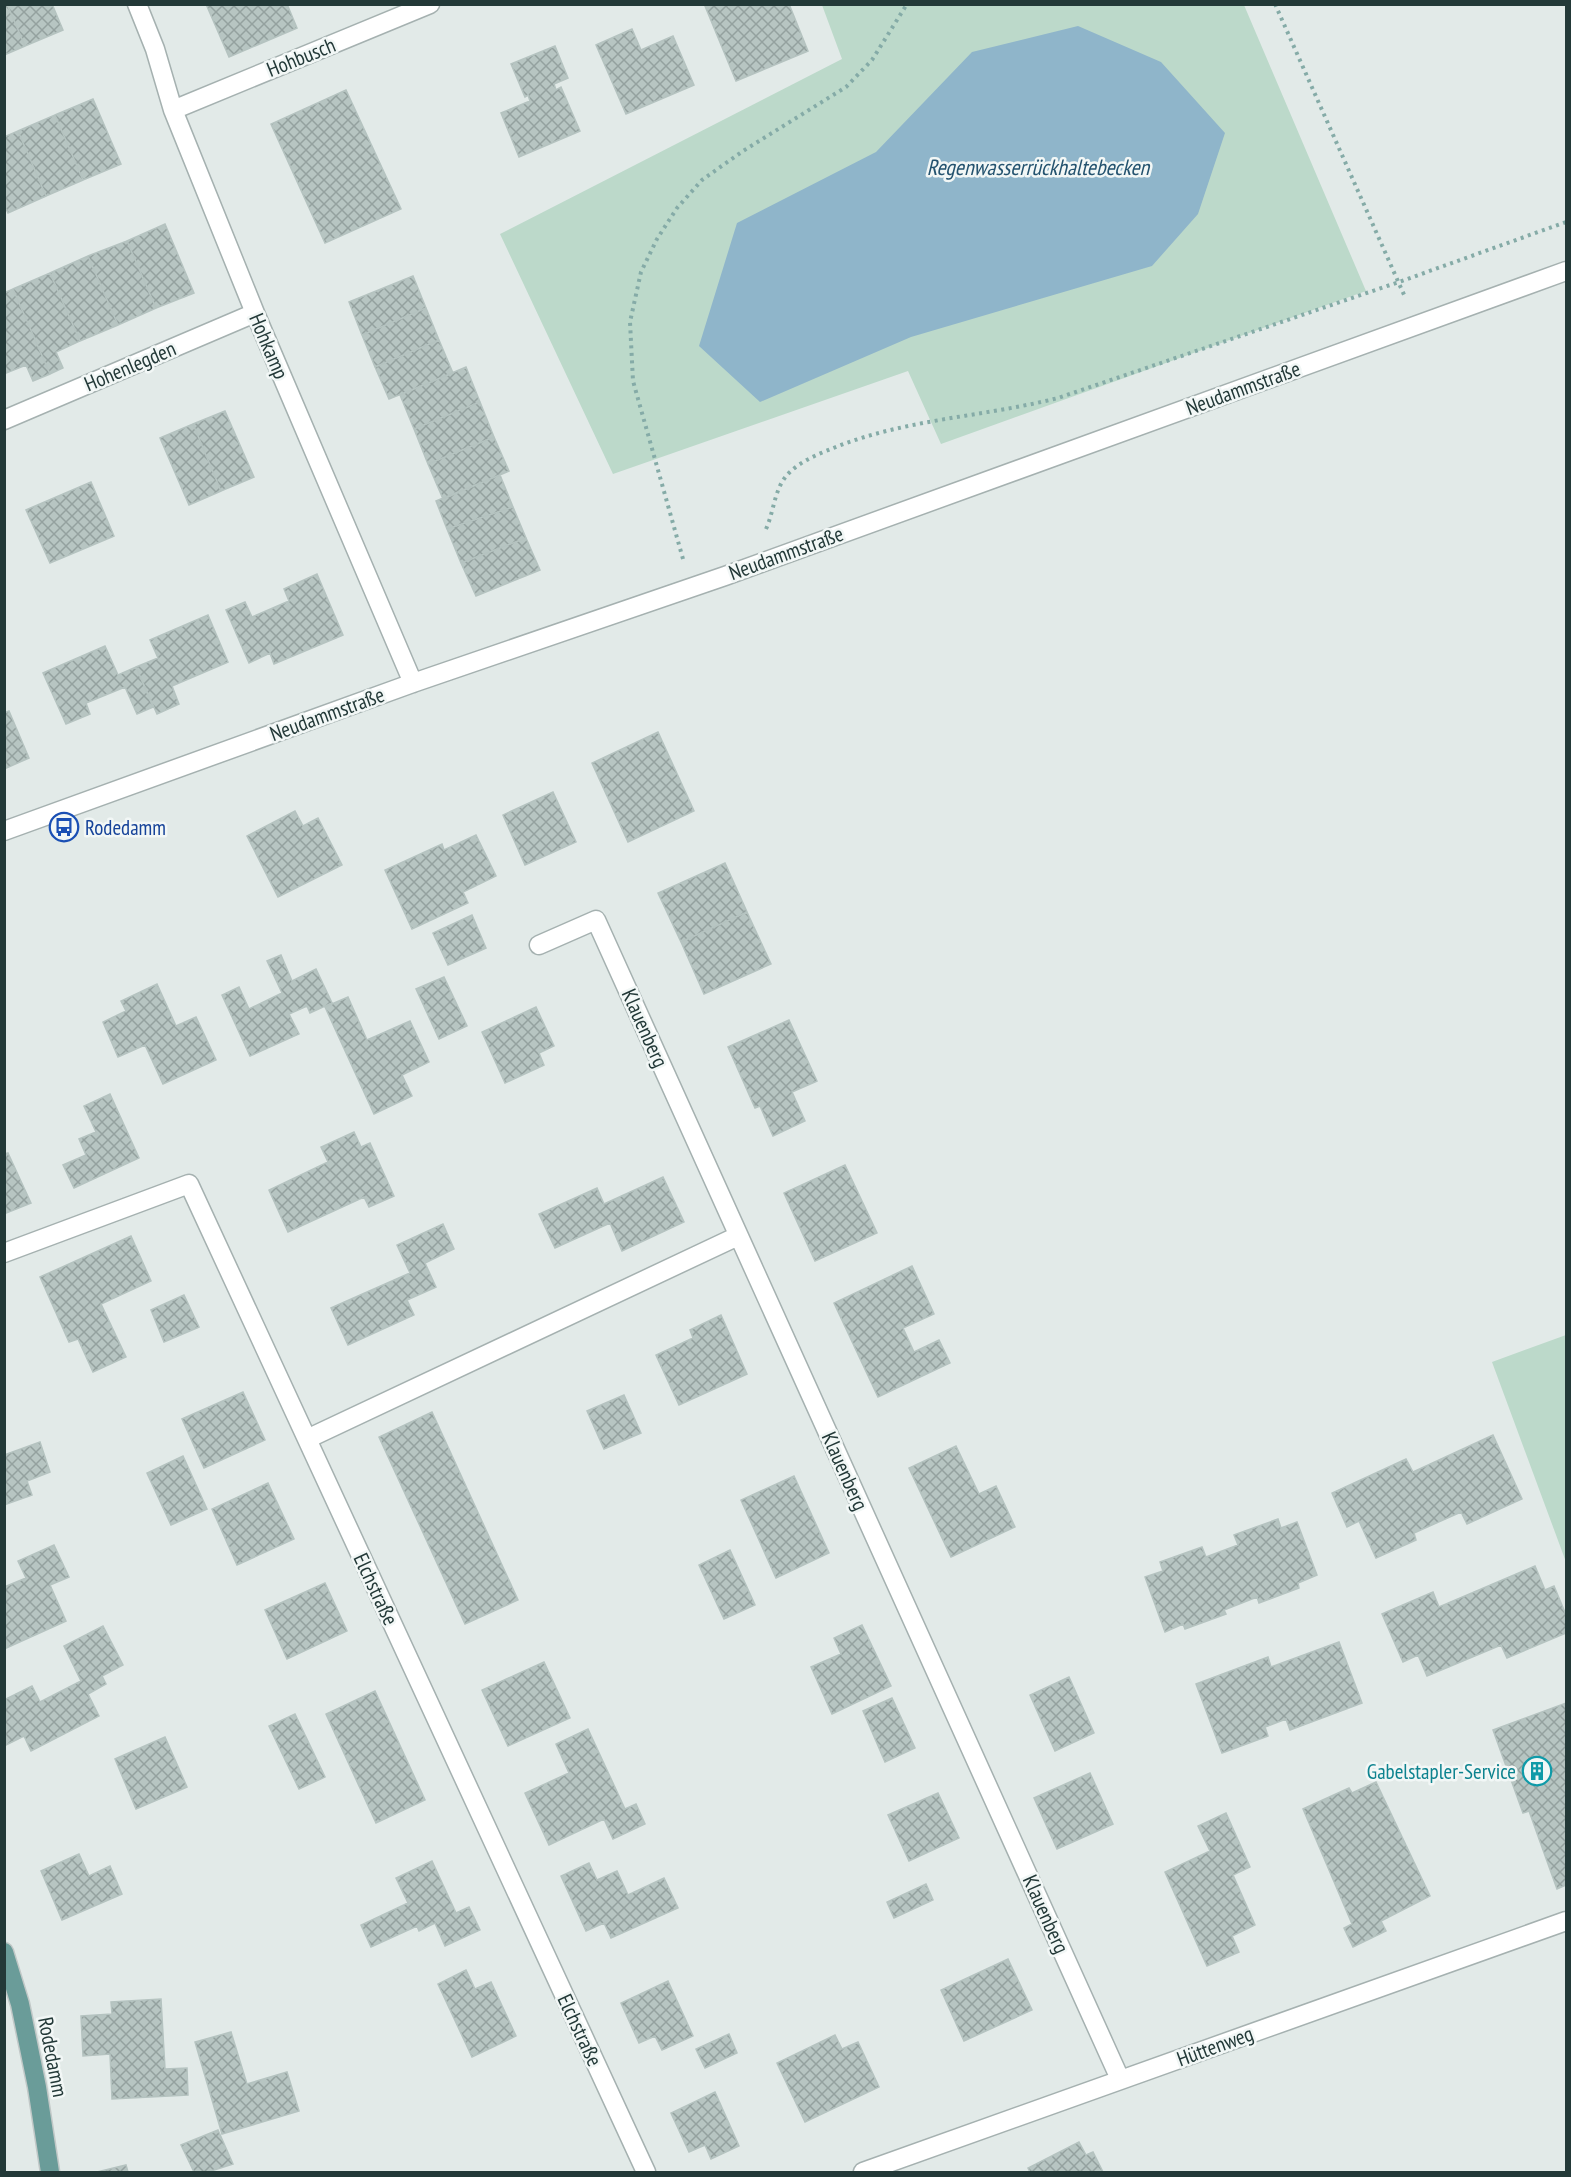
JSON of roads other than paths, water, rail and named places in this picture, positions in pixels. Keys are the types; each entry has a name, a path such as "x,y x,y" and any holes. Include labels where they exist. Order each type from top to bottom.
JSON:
{"main road":[{"name":"Rodedamm","path":"4,1952 20,2004 37,2087 50,2172"}],"street":[{"name":"Hohkamp","path":"137,4 155,49 173,110 255,313 412,683"},
{"name":"Hohbusch","path":"173,110 430,4"},
{"name":"Neudammstraße","path":"4,831 412,683 691,588 1566,271"},
{"name":"Hohenlegden","path":"4,420 255,313"},
{"name":"Klauenberg","path":"538,945 596,920 1120,2079"},
{"name":"Elchstraße","path":"4,1253 189,1184 646,2172"},
{"path":"307,1439 738,1236"},
{"name":"Hüttenweg","path":"863,2172 1566,1921"}],"water":[{"name":"Regenwasserrückhaltebecken","path":"1078,26 1161,62 1225,133 1198,214 1152,266 911,337 760,402 699,346 737,223 876,152 972,52"}],"place":[{"name":"Rodedamm","path":"64,827"},
{"name":"Gabelstapler-Service","path":"1537,1771"}]}
